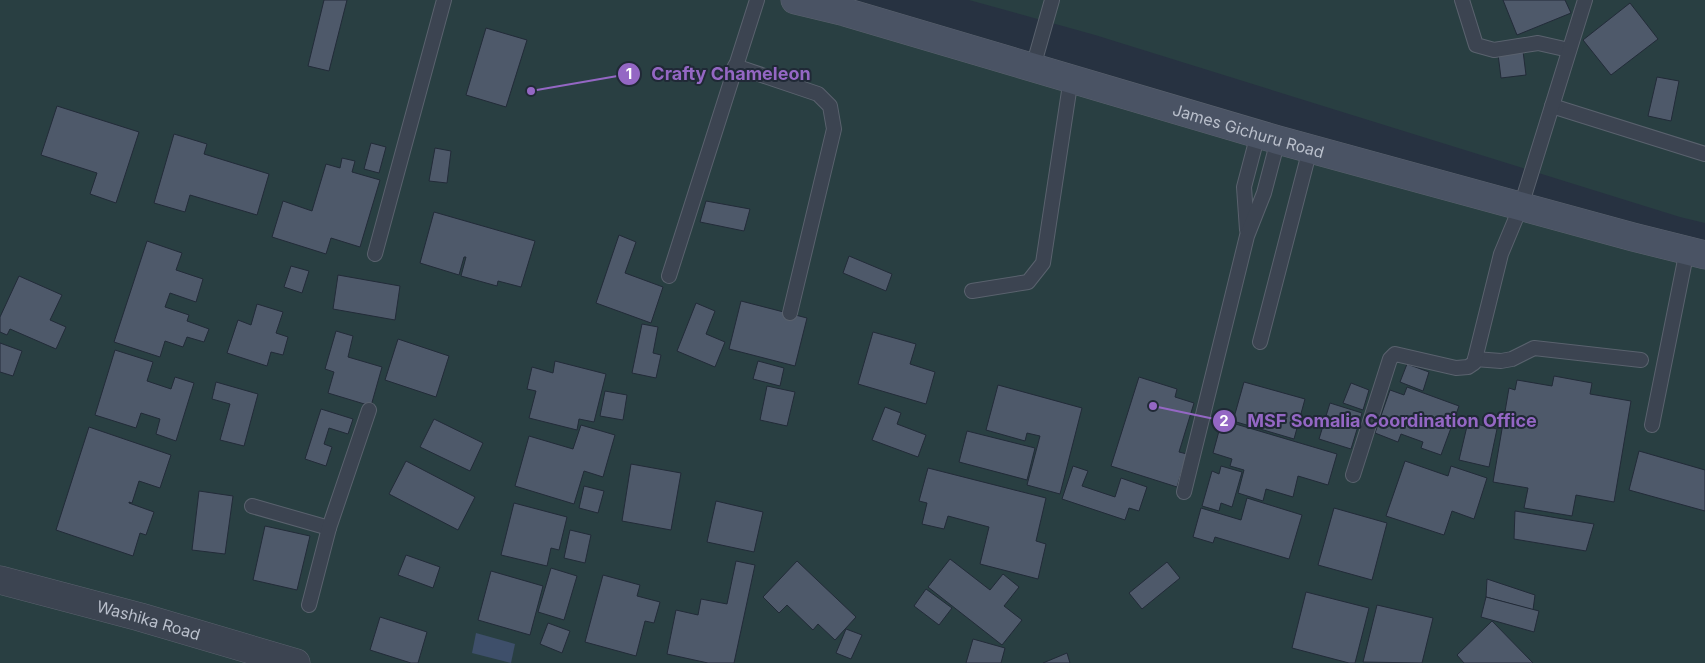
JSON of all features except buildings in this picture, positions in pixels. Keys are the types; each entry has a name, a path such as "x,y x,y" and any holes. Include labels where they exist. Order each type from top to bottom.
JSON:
{"main road":[{"name":"James Gichuru Road","path":"796,0 847,6 1033,67 1268,137 1696,252"}],"street":[{"name":"Washika Road","path":"0,580 140,617 296,663"}],"lane":[{"path":"375,254 444,0"},
{"path":"669,276 756,0"},
{"path":"1033,67 1052,0"},
{"path":"1462,0 1476,45 1494,50 1538,44 1569,50"},
{"path":"1353,476 1390,359 1395,354 1456,368 1468,367 1474,363 1501,254 1521,206 1585,0"},
{"path":"735,66 818,94 830,106 834,129 790,313"},
{"path":"972,291 1028,282 1043,262 1070,78"},
{"path":"1552,106 1705,154"},
{"path":"1184,492 1247,236 1264,193 1268,137"},
{"path":"1247,236 1244,187 1268,137"},
{"path":"1260,342 1310,149"},
{"path":"1652,425 1696,252"},
{"path":"1475,360 1501,361 1512,359 1534,348 1641,360"},
{"path":"308,605 329,528 369,410"},
{"path":"252,506 329,528"}],"green space":[{"path":"0,0 809,0 1705,259 1705,663 0,663"},
{"path":"969,0 1705,0 1705,223 1680,217 1095,35"}],"water":[{"path":"476,633 515,644 511,663 472,653"}],"place":[{"name":"Crafty Chameleon","path":"531,91"},
{"name":"MSF Somalia Coordination Office","path":"1153,406"}]}
